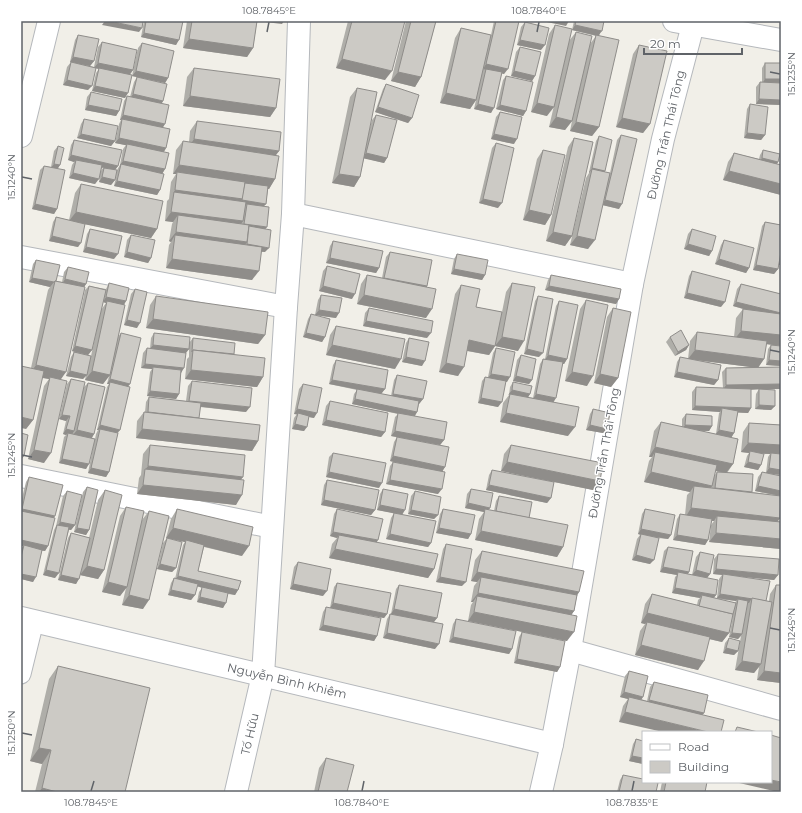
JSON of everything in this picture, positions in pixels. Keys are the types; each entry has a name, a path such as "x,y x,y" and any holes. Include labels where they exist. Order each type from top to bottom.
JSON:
{"street":[{"path":"21,136 49,21"},
{"name":"Tố Hữu","path":"236,792 264,675 272,528 293,214 299,21"},
{"path":"686,22 781,40"},
{"name":"Đường Trần Thái Tông","path":"541,792 570,650 632,284 686,22"},
{"path":"293,214 632,284"},
{"path":"21,257 286,307"},
{"path":"21,476 272,528"},
{"name":"Nguyễn Bình Khiêm","path":"28,620 552,744"},
{"path":"570,650 781,709"}],"lane":[{"path":"21,674 28,620"}],"building":[{"path":"109,21 143,21 142,28"},
{"path":"146,21 183,21 179,40 144,33"},
{"path":"192,21 257,21 253,48 189,39"},
{"path":"352,21 405,21 392,71 342,59"},
{"path":"411,21 436,21 421,77 398,72"},
{"path":"496,21 519,21 508,69 486,64"},
{"path":"576,21 604,21 602,31 575,25"},
{"path":"525,22 549,28 545,45 520,40"},
{"path":"555,25 572,29 554,107 537,103"},
{"path":"461,28 491,35 476,100 446,93"},
{"path":"576,32 592,36 572,121 556,117"},
{"path":"78,35 99,39 94,61 73,57"},
{"path":"596,35 619,40 599,127 576,122"},
{"path":"102,42 137,50 133,70 98,63"},
{"path":"142,43 174,51 168,78 136,71"},
{"path":"639,45 667,51 650,124 622,118"},
{"path":"520,47 541,52 535,76 514,71"},
{"path":"71,62 96,68 92,86 67,80"},
{"path":"765,63 781,63 781,79 765,79"},
{"path":"99,68 132,75 128,93 95,86"},
{"path":"194,68 280,79 276,108 190,96"},
{"path":"486,69 502,72 494,108 478,104"},
{"path":"506,76 533,82 526,111 500,105"},
{"path":"137,77 167,84 163,101 133,94"},
{"path":"760,82 781,83 781,100 759,99"},
{"path":"386,84 419,95 412,118 378,107"},
{"path":"357,88 377,92 360,177 339,174"},
{"path":"91,92 122,99 119,111 88,105"},
{"path":"127,96 169,105 165,124 123,115"},
{"path":"750,104 768,107 765,135 747,133"},
{"path":"500,112 522,117 517,139 494,134"},
{"path":"376,115 397,120 387,158 366,153"},
{"path":"84,119 118,126 115,141 81,134"},
{"path":"122,119 170,129 166,148 119,138"},
{"path":"197,121 281,132 279,151 194,139"},
{"path":"621,135 637,139 622,204 605,200"},
{"path":"599,136 612,140 605,171 592,168"},
{"path":"574,138 593,142 572,236 553,232"},
{"path":"74,140 122,150 118,166 71,155"},
{"path":"183,141 279,156 275,179 179,165"},
{"path":"496,143 514,148 502,203 483,199"},
{"path":"127,144 169,153 165,169 123,161"},
{"path":"58,146 64,148 60,165 54,164"},
{"path":"543,150 565,155 551,215 529,210"},
{"path":"763,150 780,154 778,162 762,158"},
{"path":"734,153 781,165 781,184 729,171"},
{"path":"76,160 102,165 99,179 73,173"},
{"path":"121,164 164,174 160,190 117,181"},
{"path":"44,166 65,170 57,209 35,204"},
{"path":"104,168 117,170 115,180 102,177"},
{"path":"592,169 610,173 595,240 577,236"},
{"path":"177,172 245,182 243,199 175,190"},
{"path":"245,183 268,186 266,204 242,200"},
{"path":"81,184 163,201 157,229 76,212"},
{"path":"174,192 246,202 243,221 171,212"},
{"path":"247,204 269,207 267,227 244,224"},
{"path":"178,215 249,225 247,242 176,232"},
{"path":"56,217 85,224 81,243 52,236"},
{"path":"765,222 781,225 781,252 778,269 756,265"},
{"path":"249,226 271,230 269,248 247,244"},
{"path":"90,229 122,236 118,254 86,247"},
{"path":"692,229 716,236 712,251 688,244"},
{"path":"131,235 155,240 151,258 127,252"},
{"path":"175,235 262,247 259,271 172,259"},
{"path":"724,240 754,248 749,268 719,259"},
{"path":"333,241 383,251 379,268 330,258"},
{"path":"390,252 432,260 427,286 384,278"},
{"path":"457,254 488,260 485,275 454,269"},
{"path":"36,260 60,265 56,281 54,282 32,278"},
{"path":"327,266 360,274 355,294 323,286"},
{"path":"68,267 89,272 86,284 65,279"},
{"path":"692,271 730,281 725,302 687,293"},
{"path":"367,275 436,289 432,309 364,295"},
{"path":"551,275 621,289 619,299 549,286"},
{"path":"55,281 85,287 66,372 36,365"},
{"path":"109,283 129,288 126,301 106,297"},
{"path":"512,283 535,287 524,341 502,337"},
{"path":"741,284 781,294 781,313 736,302"},
{"path":"461,285 480,289 476,307 502,312 495,346 469,340 464,367 446,363"},
{"path":"89,286 106,290 92,350 75,346"},
{"path":"135,289 147,292 140,323 127,320"},
{"path":"321,295 342,298 339,313 319,310"},
{"path":"156,296 268,312 265,335 153,319"},
{"path":"538,296 553,299 543,353 527,349"},
{"path":"586,300 608,305 593,376 572,372"},
{"path":"107,301 125,305 110,375 92,371"},
{"path":"559,301 578,305 567,359 548,355"},
{"path":"369,308 433,321 431,333 366,321"},
{"path":"613,308 631,312 618,378 600,374"},
{"path":"743,309 781,314 781,335 741,331"},
{"path":"311,314 330,319 325,337 306,333"},
{"path":"336,326 405,339 401,359 332,345"},
{"path":"681,330 689,345 678,352 670,337"},
{"path":"697,332 767,341 764,359 695,350"},
{"path":"121,333 141,338 130,384 110,379"},
{"path":"154,333 190,337 189,349 153,345"},
{"path":"193,338 235,343 234,354 193,350 192,352"},
{"path":"409,338 429,342 425,361 406,357"},
{"path":"771,345 781,346 781,361 769,360"},
{"path":"147,348 186,353 184,368 145,364"},
{"path":"496,348 515,352 510,377 491,374"},
{"path":"193,350 265,358 263,377 191,370"},
{"path":"74,352 91,356 87,375 70,371"},
{"path":"521,355 536,359 532,380 516,376"},
{"path":"680,357 721,365 718,380 677,372"},
{"path":"543,359 563,362 556,398 536,394"},
{"path":"336,360 388,370 385,389 332,380"},
{"path":"21,366 44,371 33,420 21,417"},
{"path":"153,367 181,370 179,394 150,391"},
{"path":"781,367 781,384 726,385 726,368"},
{"path":"397,375 427,381 423,399 393,394"},
{"path":"50,377 67,381 51,453 34,450"},
{"path":"485,377 506,381 502,402 481,398"},
{"path":"71,379 85,382 74,431 66,429 70,416 62,415"},
{"path":"192,381 252,388 250,407 189,401"},
{"path":"110,382 130,387 120,430 100,425"},
{"path":"513,382 532,386 530,394 512,390"},
{"path":"88,383 105,387 94,434 77,430"},
{"path":"303,384 322,388 317,413 297,409"},
{"path":"696,387 751,389 751,408 695,406"},
{"path":"357,389 419,401 417,412 355,399"},
{"path":"759,389 775,390 775,406 759,405"},
{"path":"510,394 579,407 575,427 506,413"},
{"path":"149,397 201,403 199,418 148,412"},
{"path":"330,401 388,413 385,432 326,420"},
{"path":"722,408 738,411 734,433 719,430"},
{"path":"593,409 610,413 607,429 590,425"},
{"path":"144,412 260,425 258,441 142,429"},
{"path":"298,413 309,416 307,427 295,424"},
{"path":"398,413 447,422 444,440 395,431"},
{"path":"686,414 712,416 712,426 685,425"},
{"path":"661,422 738,439 733,464 655,447"},
{"path":"749,423 781,425 781,445 748,443"},
{"path":"100,429 118,433 109,472 91,468"},
{"path":"21,433 28,435 24,456 21,455"},
{"path":"68,433 95,439 89,464 62,459"},
{"path":"397,437 449,447 445,467 393,456"},
{"path":"150,445 245,455 243,477 148,466"},
{"path":"511,445 603,463 600,481 507,462"},
{"path":"750,451 764,454 761,465 748,462"},
{"path":"655,452 717,465 712,486 651,472"},
{"path":"333,453 386,463 382,483 329,472"},
{"path":"771,453 781,454 781,470 769,468"},
{"path":"393,462 445,472 442,489 390,480"},
{"path":"145,469 244,480 242,495 143,485"},
{"path":"492,470 554,482 551,498 489,485"},
{"path":"717,472 753,474 752,492 715,488"},
{"path":"762,472 781,476 781,491 758,486"},
{"path":"29,477 63,485 55,516 22,509"},
{"path":"327,480 379,490 375,510 324,500"},
{"path":"694,486 781,496 780,518 691,508"},
{"path":"87,487 98,490 89,530 77,528"},
{"path":"383,489 408,494 405,510 380,505"},
{"path":"471,489 493,493 490,508 468,503"},
{"path":"105,490 122,495 104,570 87,566"},
{"path":"67,491 82,495 75,525 60,522"},
{"path":"415,491 441,497 438,515 411,510"},
{"path":"499,496 532,502 529,518 496,511"},
{"path":"126,507 144,511 127,587 108,582"},
{"path":"177,509 253,527 249,546 173,528"},
{"path":"337,509 383,519 378,540 333,532"},
{"path":"443,509 475,515 471,534 439,528"},
{"path":"485,509 568,525 563,547 481,531"},
{"path":"645,509 675,515 671,535 641,529"},
{"path":"21,511 55,518 48,546 21,540"},
{"path":"149,511 169,516 149,600 129,595"},
{"path":"394,513 436,521 431,543 390,534"},
{"path":"680,514 712,519 708,540 677,535"},
{"path":"717,516 781,522 781,539 716,533"},
{"path":"57,525 69,527 59,573 46,570"},
{"path":"71,533 90,538 79,579 61,575"},
{"path":"641,534 659,538 654,560 636,555"},
{"path":"339,535 438,554 434,569 335,549"},
{"path":"167,538 182,542 176,568 160,564"},
{"path":"186,540 204,545 198,571 241,581 238,590 178,576"},
{"path":"446,544 472,549 466,582 440,577"},
{"path":"24,545 42,550 36,577 21,574 21,557"},
{"path":"668,547 693,551 689,572 663,567"},
{"path":"482,551 584,571 579,592 477,572"},
{"path":"700,552 714,555 710,574 696,570"},
{"path":"718,554 779,559 778,575 716,569"},
{"path":"298,562 331,569 327,591 293,584"},
{"path":"678,572 718,580 716,595 675,588"},
{"path":"723,574 770,581 766,601 720,594"},
{"path":"481,577 577,595 574,611 478,593"},
{"path":"174,578 198,584 195,595 171,590"},
{"path":"337,583 391,593 387,614 333,603"},
{"path":"399,585 442,593 437,618 394,609"},
{"path":"776,585 781,585 781,673 764,671"},
{"path":"202,587 228,593 226,603 200,597"},
{"path":"652,594 733,614 729,633 647,613"},
{"path":"702,595 736,603 733,614 699,606"},
{"path":"477,596 577,616 574,632 474,612"},
{"path":"752,598 772,602 761,664 742,661"},
{"path":"738,599 748,601 742,634 732,633"},
{"path":"326,607 381,618 377,636 323,625"},
{"path":"390,614 443,624 439,644 387,633"},
{"path":"456,619 516,631 512,649 453,637"},
{"path":"647,622 710,637 704,661 641,645"},
{"path":"522,632 565,641 560,667 517,659"},
{"path":"729,638 740,641 738,651 726,648"},
{"path":"58,666 150,688 125,792 57,792 42,788 51,750 39,748"},
{"path":"629,671 648,676 643,697 624,692"},
{"path":"654,682 708,695 704,713 649,700"},
{"path":"629,697 724,720 721,731 704,731 625,712"},
{"path":"737,727 754,731 735,731"},
{"path":"772,735 781,738 781,782 772,780"},
{"path":"636,739 642,741 642,758 632,756"},
{"path":"326,758 354,765 347,792 318,792"},
{"path":"623,775 642,779 642,783 658,783 656,792 619,792"},
{"path":"666,783 707,783 705,792 664,792"}]}
